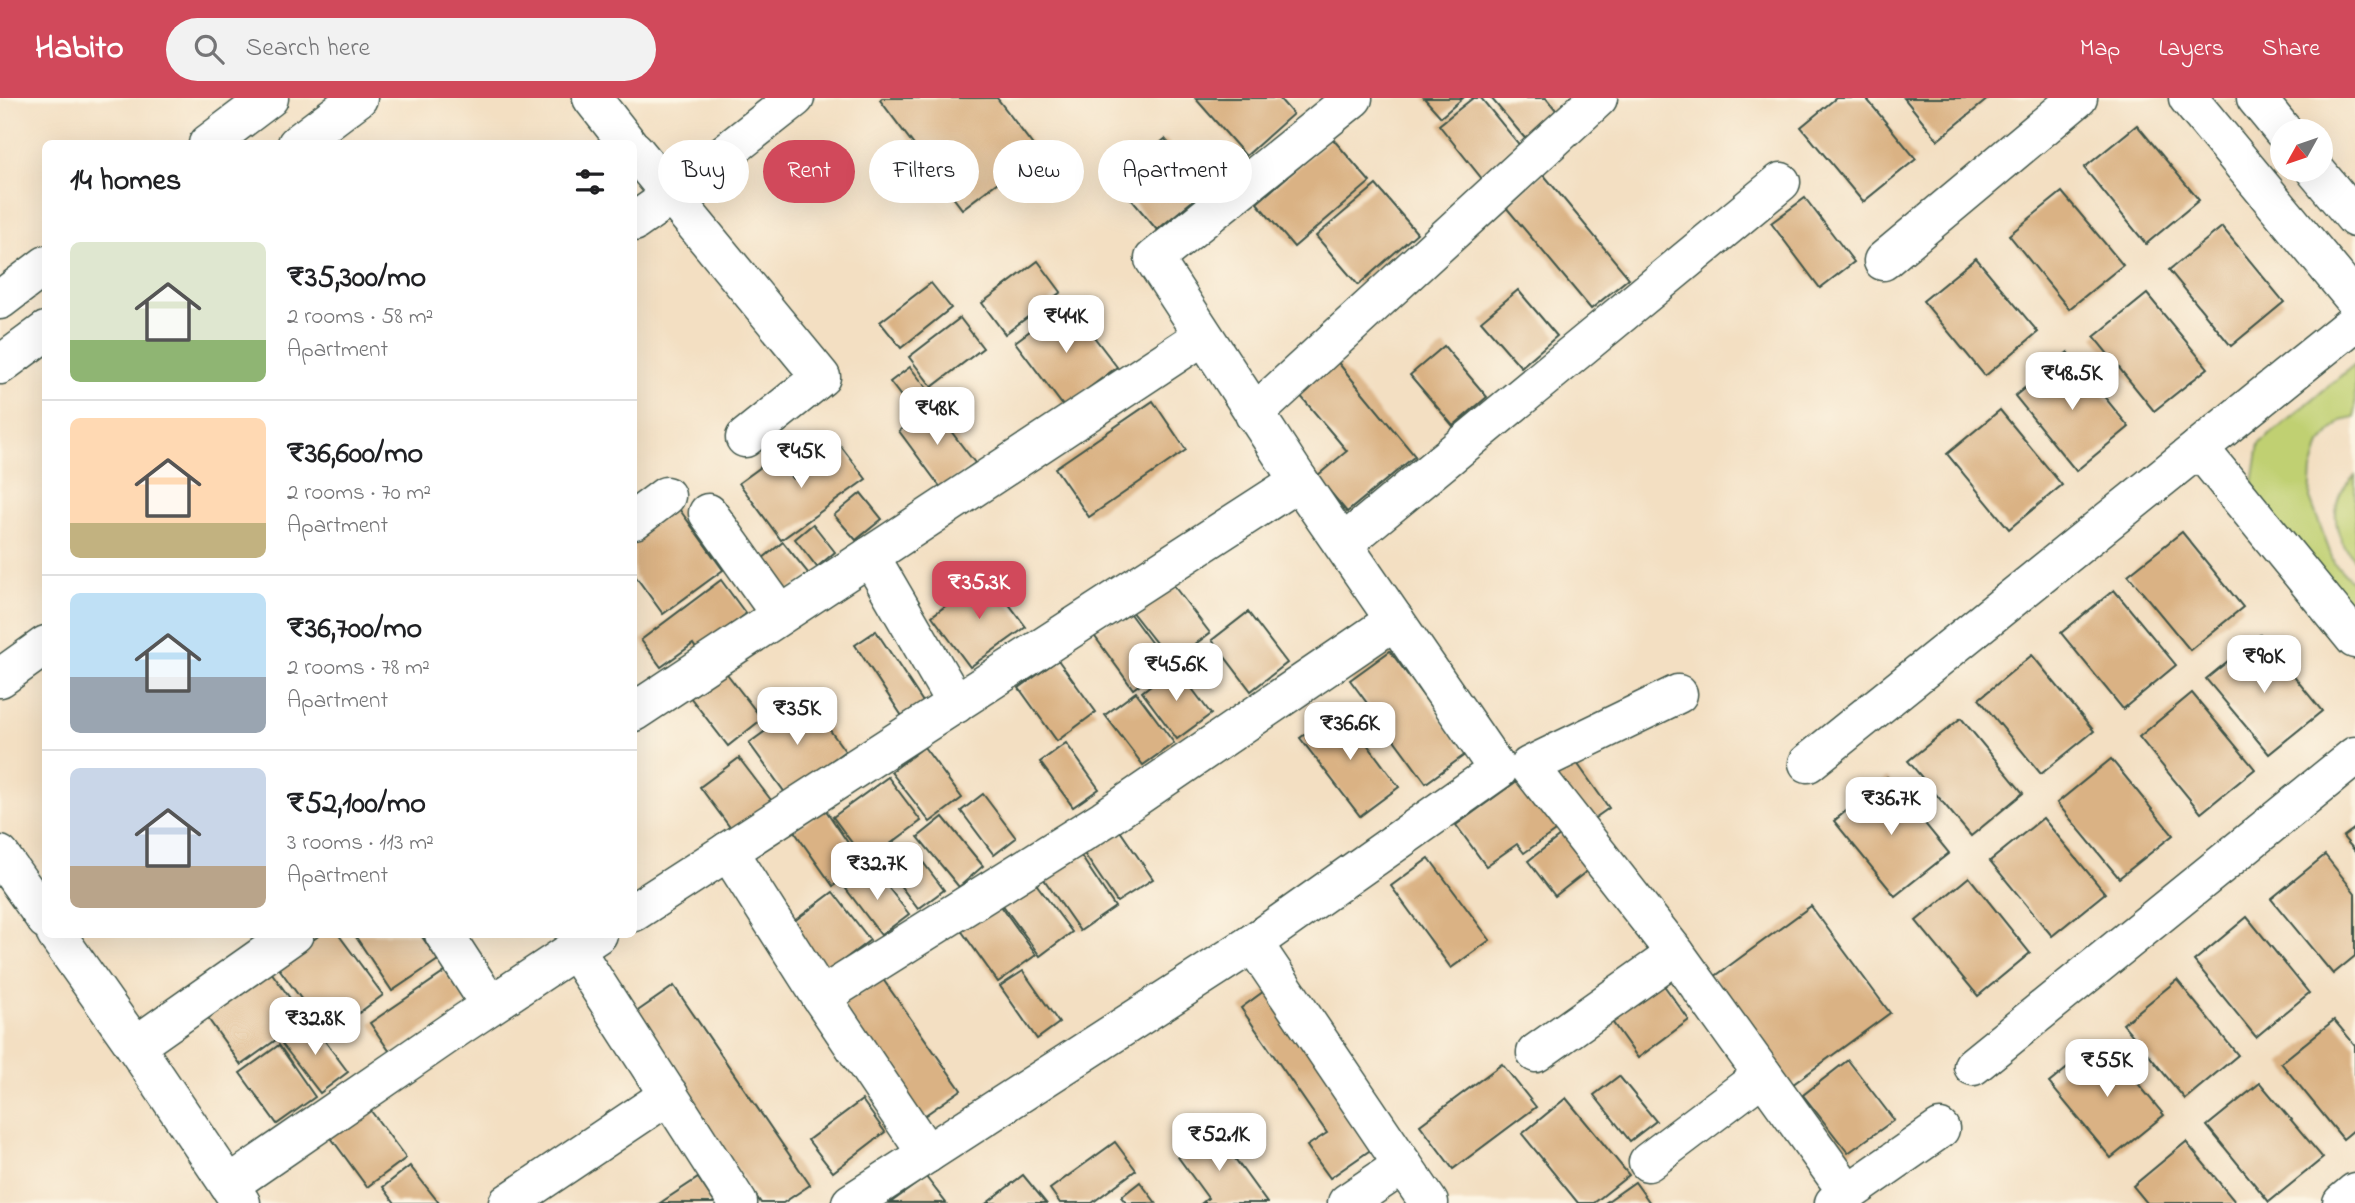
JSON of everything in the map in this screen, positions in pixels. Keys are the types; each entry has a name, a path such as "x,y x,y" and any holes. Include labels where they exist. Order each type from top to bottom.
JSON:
{"street":[{"path":"213,140 269,98"},
{"path":"302,140 358,98"},
{"path":"592,98 625,140"},
{"path":"742,140 795,98"},
{"path":"1353,98 1154,259 1254,414 1395,620 1514,768 1676,954 1763,1075 1841,1198 1940,1129"},
{"path":"1254,414 1598,98"},
{"path":"1883,261 2078,98"},
{"path":"2188,98 2355,300"},
{"path":"2256,98 2273,119"},
{"path":"637,154 658,180"},
{"path":"1343,544 1781,182"},
{"path":"2325,182 2355,218"},
{"path":"637,220 661,203"},
{"path":"677,203 821,377 745,438"},
{"path":"0,300 42,268"},
{"path":"1808,763 2355,322"},
{"path":"0,365 42,334"},
{"path":"637,710 1203,336"},
{"path":"2199,448 2355,639"},
{"path":"637,910 1300,481"},
{"path":"637,518 667,496"},
{"path":"708,513 780,614"},
{"path":"870,556 956,704"},
{"path":"821,997 1104,819 1395,620"},
{"path":"0,678 42,648"},
{"path":"851,1203 1253,943 1514,768 1678,694"},
{"path":"1973,1066 2355,756"},
{"path":"727,851 927,1154"},
{"path":"0,855 42,914"},
{"path":"59,938 235,1194 490,1005 587,942 669,1095 738,1203"},
{"path":"135,1046 288,938"},
{"path":"447,938 490,1005"},
{"path":"1253,943 1429,1203"},
{"path":"1536,1053 1676,954"},
{"path":"1648,1162 1763,1075"},
{"path":"508,1203 669,1095"},
{"path":"1347,1203 1403,1165"},
{"path":"2342,1203 2355,1192"}],"green space":[{"path":"2355,364 2355,418 2341,421 2320,444 2312,470 2310,498 2334,563 2355,585 2355,622 2263,509 2253,483 2259,444"},
{"path":"2355,476 2355,560 2341,540 2336,517 2340,495"}],"building":[{"path":"997,98 1029,140 993,140 993,186 979,196 979,140 910,140 880,100"},
{"path":"1195,98 1279,98 1293,114 1252,151 1252,140 1232,140"},
{"path":"1424,98 1463,98 1441,117"},
{"path":"1473,98 1481,98 1522,148 1483,180 1439,125"},
{"path":"1491,98 1546,98 1561,116 1529,143"},
{"path":"1836,98 1866,98 1916,159 1863,202 1801,127"},
{"path":"1904,98 1989,98 1938,140"},
{"path":"2137,125 2199,200 2146,244 2084,168"},
{"path":"1332,138 1370,182 1294,247 1257,203"},
{"path":"1543,174 1629,278 1591,309 1505,206"},
{"path":"1376,185 1417,233 1358,285 1316,236"},
{"path":"2062,192 2123,265 2069,309 2009,235"},
{"path":"1805,198 1854,262 1820,288 1771,223"},
{"path":"957,203 970,203 962,209"},
{"path":"1134,203 1190,203 1157,230"},
{"path":"2222,227 2284,302 2231,346 2169,270"},
{"path":"1976,258 2038,332 1985,376 1923,301"},
{"path":"1038,261 1061,292 1005,334 982,303"},
{"path":"931,283 951,308 901,348 880,322"},
{"path":"1518,290 1557,336 1521,367 1481,321"},
{"path":"2147,294 2208,368 2154,411 2094,337"},
{"path":"1068,303 1117,367 1064,407 1015,342"},
{"path":"960,318 983,348 932,387 909,357"},
{"path":"1444,346 1487,397 1453,426 1410,375"},
{"path":"2068,352 2129,427 2076,471 2015,396"},
{"path":"1331,354 1415,456 1347,512 1317,476 1347,451 1299,394"},
{"path":"910,367 936,400 916,416 890,382"},
{"path":"1153,401 1186,450 1089,517 1055,468"},
{"path":"932,406 975,463 941,488 899,431"},
{"path":"2000,410 2062,485 2009,529 1947,454"},
{"path":"840,445 866,479 781,540 739,483 776,456 793,479"},
{"path":"861,493 882,519 856,540 834,515"},
{"path":"677,506 723,570 663,614 637,578 637,536"},
{"path":"813,524 835,552 817,567 795,539"},
{"path":"2182,532 2243,607 2190,650 2128,575"},
{"path":"783,542 809,574 787,591 762,559"},
{"path":"987,575 1026,627 970,667 932,616"},
{"path":"721,580 746,614 697,650 693,644 661,667 641,640"},
{"path":"1170,581 1210,633 1171,662 1131,611"},
{"path":"2114,590 2176,665 2123,709 2061,633"},
{"path":"1127,610 1167,664 1133,689 1093,634"},
{"path":"1248,612 1287,663 1251,691 1212,640"},
{"path":"876,631 925,705 904,719 855,645"},
{"path":"2260,635 2322,711 2269,754 2206,679"},
{"path":"1390,651 1466,754 1426,783 1350,680"},
{"path":"2032,655 2094,731 2041,774 1979,699"},
{"path":"1058,660 1096,712 1057,741 1019,688"},
{"path":"1175,666 1211,714 1177,739 1142,692"},
{"path":"724,670 762,719 728,746 690,697"},
{"path":"1136,692 1174,743 1143,765 1105,715"},
{"path":"2192,693 2255,769 2201,813 2139,737"},
{"path":"808,700 845,751 786,794 749,743"},
{"path":"1340,708 1399,787 1360,816 1300,738"},
{"path":"1961,718 2023,793 1971,836 1908,761"},
{"path":"1066,743 1099,789 1073,807 1040,762"},
{"path":"924,747 962,798 930,822 891,772"},
{"path":"1572,756 1609,808 1582,827 1544,776"},
{"path":"739,758 771,800 732,830 700,787"},
{"path":"2111,759 2173,835 2119,878 2057,803"},
{"path":"1528,773 1565,824 1524,853 1517,844 1486,866 1456,825"},
{"path":"888,777 921,821 866,862 833,817"},
{"path":"1887,777 1949,853 1895,896 1834,821"},
{"path":"983,794 1016,838 994,855 961,811"},
{"path":"825,809 863,865 833,886 794,831"},
{"path":"943,817 983,866 959,887 918,837"},
{"path":"2043,818 2105,893 2052,936 1990,861"},
{"path":"1116,825 1153,879 1117,902 1081,849"},
{"path":"2355,828 2355,851 2343,837"},
{"path":"1565,832 1592,867 1555,896 1528,861"},
{"path":"910,845 944,890 918,909 884,864"},
{"path":"1077,850 1115,907 1080,931 1041,875"},
{"path":"2325,855 2355,893 2355,956 2333,974 2271,899"},
{"path":"1429,858 1490,940 1451,968 1391,886"},
{"path":"873,868 909,914 881,935 846,889"},
{"path":"1969,877 2030,953 1978,996 1916,921"},
{"path":"1034,881 1072,932 1040,956 1002,904"},
{"path":"833,892 870,940 825,974 789,925"},
{"path":"996,899 1036,955 998,982 958,926"},
{"path":"1811,906 1890,1013 1781,1093 1714,977"},
{"path":"2247,917 2309,993 2256,1037 2194,961"},
{"path":"316,938 341,938 383,995 328,1036 278,967"},
{"path":"357,938 423,938 438,960 392,991"},
{"path":"266,965 305,1019 241,1065 202,1010"},
{"path":"1023,971 1059,1023 1037,1039 1000,986"},
{"path":"445,972 465,1000 390,1052 370,1023"},
{"path":"882,978 961,1090 921,1118 842,1005"},
{"path":"1660,980 1689,1020 1638,1058 1608,1016"},
{"path":"2177,980 2238,1055 2185,1099 2123,1024"},
{"path":"674,986 810,1185 783,1203 761,1203 632,1015"},
{"path":"1271,986 1379,1144 1330,1178 1307,1146 1327,1133 1241,1008"},
{"path":"2334,1020 2355,1045 2355,1129 2343,1139 2281,1063"},
{"path":"310,1021 348,1072 320,1093 282,1044"},
{"path":"2102,1040 2164,1115 2111,1158 2049,1083"},
{"path":"279,1045 315,1097 277,1124 240,1073"},
{"path":"1848,1060 1894,1120 1848,1153 1803,1095"},
{"path":"1502,1064 1536,1107 1453,1169 1420,1125"},
{"path":"1619,1076 1656,1121 1630,1141 1594,1095"},
{"path":"2260,1083 2323,1158 2269,1202 2207,1126"},
{"path":"1566,1098 1629,1175 1594,1203 1578,1203 1522,1134"},
{"path":"862,1100 885,1132 833,1172 808,1140"},
{"path":"368,1107 406,1158 367,1187 329,1135"},
{"path":"1215,1131 1267,1203 1202,1203 1208,1198 1178,1157"},
{"path":"1115,1142 1136,1170 1092,1203 1060,1203 1050,1189"},
{"path":"2186,1142 2236,1203 2147,1203 2133,1186"},
{"path":"410,1166 439,1203 395,1203 383,1187"},
{"path":"1023,1175 1046,1203 987,1203"},
{"path":"926,1177 946,1203 890,1203"},
{"path":"698,1178 715,1203 660,1203"},
{"path":"1140,1182 1156,1203 1126,1203 1121,1197"},
{"path":"1635,1182 1650,1203 1605,1203"}]}
